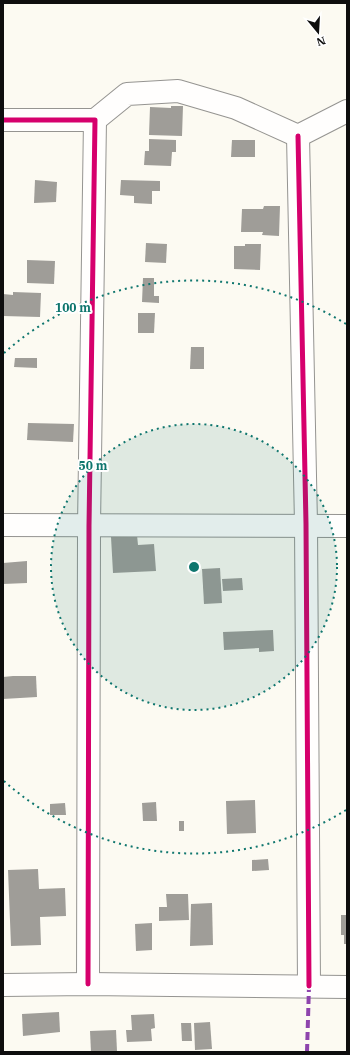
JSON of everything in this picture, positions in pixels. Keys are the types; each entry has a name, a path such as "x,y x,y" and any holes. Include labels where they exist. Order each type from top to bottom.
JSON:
{"street":[{"path":"3,120 95,120 127,94 178,92 236,108 298,136"},
{"path":"298,136 347,111"},
{"path":"88,984 89,526 95,120"},
{"path":"298,136 306,524 309,986"},
{"path":"3,526 306,524 347,526"},
{"path":"3,985 88,984 347,987"}],"building":[{"path":"171,106 183,106 182,136 149,135 150,107 171,108"},
{"path":"149,139 176,140 176,152 172,152 171,166 144,165 145,151 149,151"},
{"path":"232,140 255,140 255,157 231,157"},
{"path":"35,180 57,182 56,202 34,203"},
{"path":"121,180 160,181 160,191 152,191 152,204 134,203 134,196 120,195"},
{"path":"264,206 280,206 279,236 262,235 263,232 241,232 242,209 263,209"},
{"path":"146,243 167,244 166,263 145,262"},
{"path":"245,244 261,244 260,270 234,269 234,246 245,246"},
{"path":"27,260 55,261 54,284 27,283"},
{"path":"143,278 154,278 154,296 159,296 159,303 142,302"},
{"path":"13,292 41,293 40,317 3,316 3,294 13,295"},
{"path":"138,313 155,313 154,333 138,333"},
{"path":"191,347 204,347 204,369 190,369"},
{"path":"15,358 37,358 37,368 14,367"},
{"path":"28,423 74,424 73,442 27,440"},
{"path":"137,535 138,545 154,544 156,571 113,573 111,537"},
{"path":"27,561 27,583 3,584 3,563"},
{"path":"220,568 222,603 204,604 202,569"},
{"path":"242,578 243,590 223,591 222,579"},
{"path":"273,630 274,651 259,652 259,648 224,650 223,632"},
{"path":"36,676 37,697 3,699 3,677"},
{"path":"255,800 256,833 227,834 226,801"},
{"path":"156,802 157,821 143,821 142,803"},
{"path":"65,803 66,815 50,815 50,804"},
{"path":"179,821 184,821 184,831 179,831"},
{"path":"268,859 269,870 252,871 252,860"},
{"path":"38,869 39,889 65,888 66,916 40,917 41,945 11,946 8,870"},
{"path":"166,894 188,894 189,920 159,921 159,907 167,907"},
{"path":"212,903 213,945 190,946 191,904"},
{"path":"341,915 347,915 347,944 344,944 344,935 341,935"},
{"path":"152,923 152,950 136,951 135,924"},
{"path":"59,1012 60,1032 23,1036 22,1014"},
{"path":"154,1014 155,1028 151,1029 152,1041 127,1042 126,1030 132,1030 131,1015"},
{"path":"210,1022 212,1049 195,1050 194,1023"},
{"path":"181,1023 191,1023 192,1041 182,1041"},
{"path":"116,1030 117,1051 91,1052 90,1031"}],"marked path":[{"path":"307,1052 309,986"}],"cycle path":[{"path":"3,120 95,120 89,526 88,984"},
{"path":"298,136 306,524 309,986"}]}
